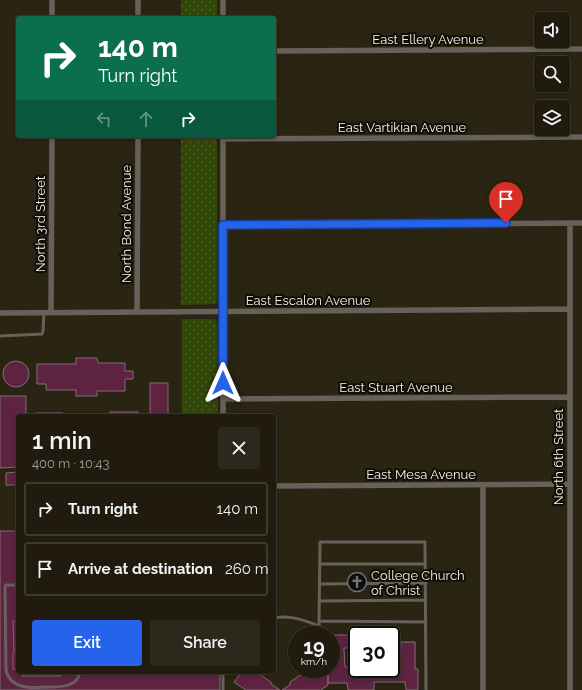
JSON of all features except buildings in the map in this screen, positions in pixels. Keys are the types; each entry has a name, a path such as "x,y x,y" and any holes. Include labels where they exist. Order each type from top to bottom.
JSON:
{"street":[{"path":"52,0 52,16"},
{"path":"138,0 138,16"},
{"path":"223,0 223,16"},
{"name":"East Ellery Avenue","path":"276,50 582,49"},
{"name":"East Vartikian Avenue","path":"276,137 582,137"},
{"name":"North 3rd Street","path":"51,312 52,138"},
{"name":"North Bond Avenue","path":"137,312 138,138"},
{"path":"223,138 223,414"},
{"name":"North 6th Street","path":"570,223 570,690"},
{"path":"223,225 582,223"},
{"name":"East Escalon Avenue","path":"0,313 569,309"},
{"name":"East Stuart Avenue","path":"223,399 569,397"},
{"name":"East Mesa Avenue","path":"276,486 569,484"},
{"path":"483,485 483,690"}],"lane":[{"path":"0,336 42,334 44,312"},
{"path":"276,618 284,616 304,620 319,626 320,542 425,542 426,690"},
{"path":"320,564 425,564"},
{"path":"319,584 426,583"},
{"path":"16,585 6,585 5,587 7,677 12,682 24,689 65,686 71,684 80,674"},
{"path":"319,601 426,600"},
{"path":"319,621 426,622"},
{"path":"223,674 223,690"}],"green space":[{"path":"181,0 217,0 217,16 181,16"},
{"path":"181,138 217,138 217,302 214,304 181,305"},
{"path":"182,319 214,319 217,322 218,414 182,414"}],"place":[{"name":"College Church of Christ","path":"357,582"}],"route":[{"path":"223,383 223,225 506,223"}]}
